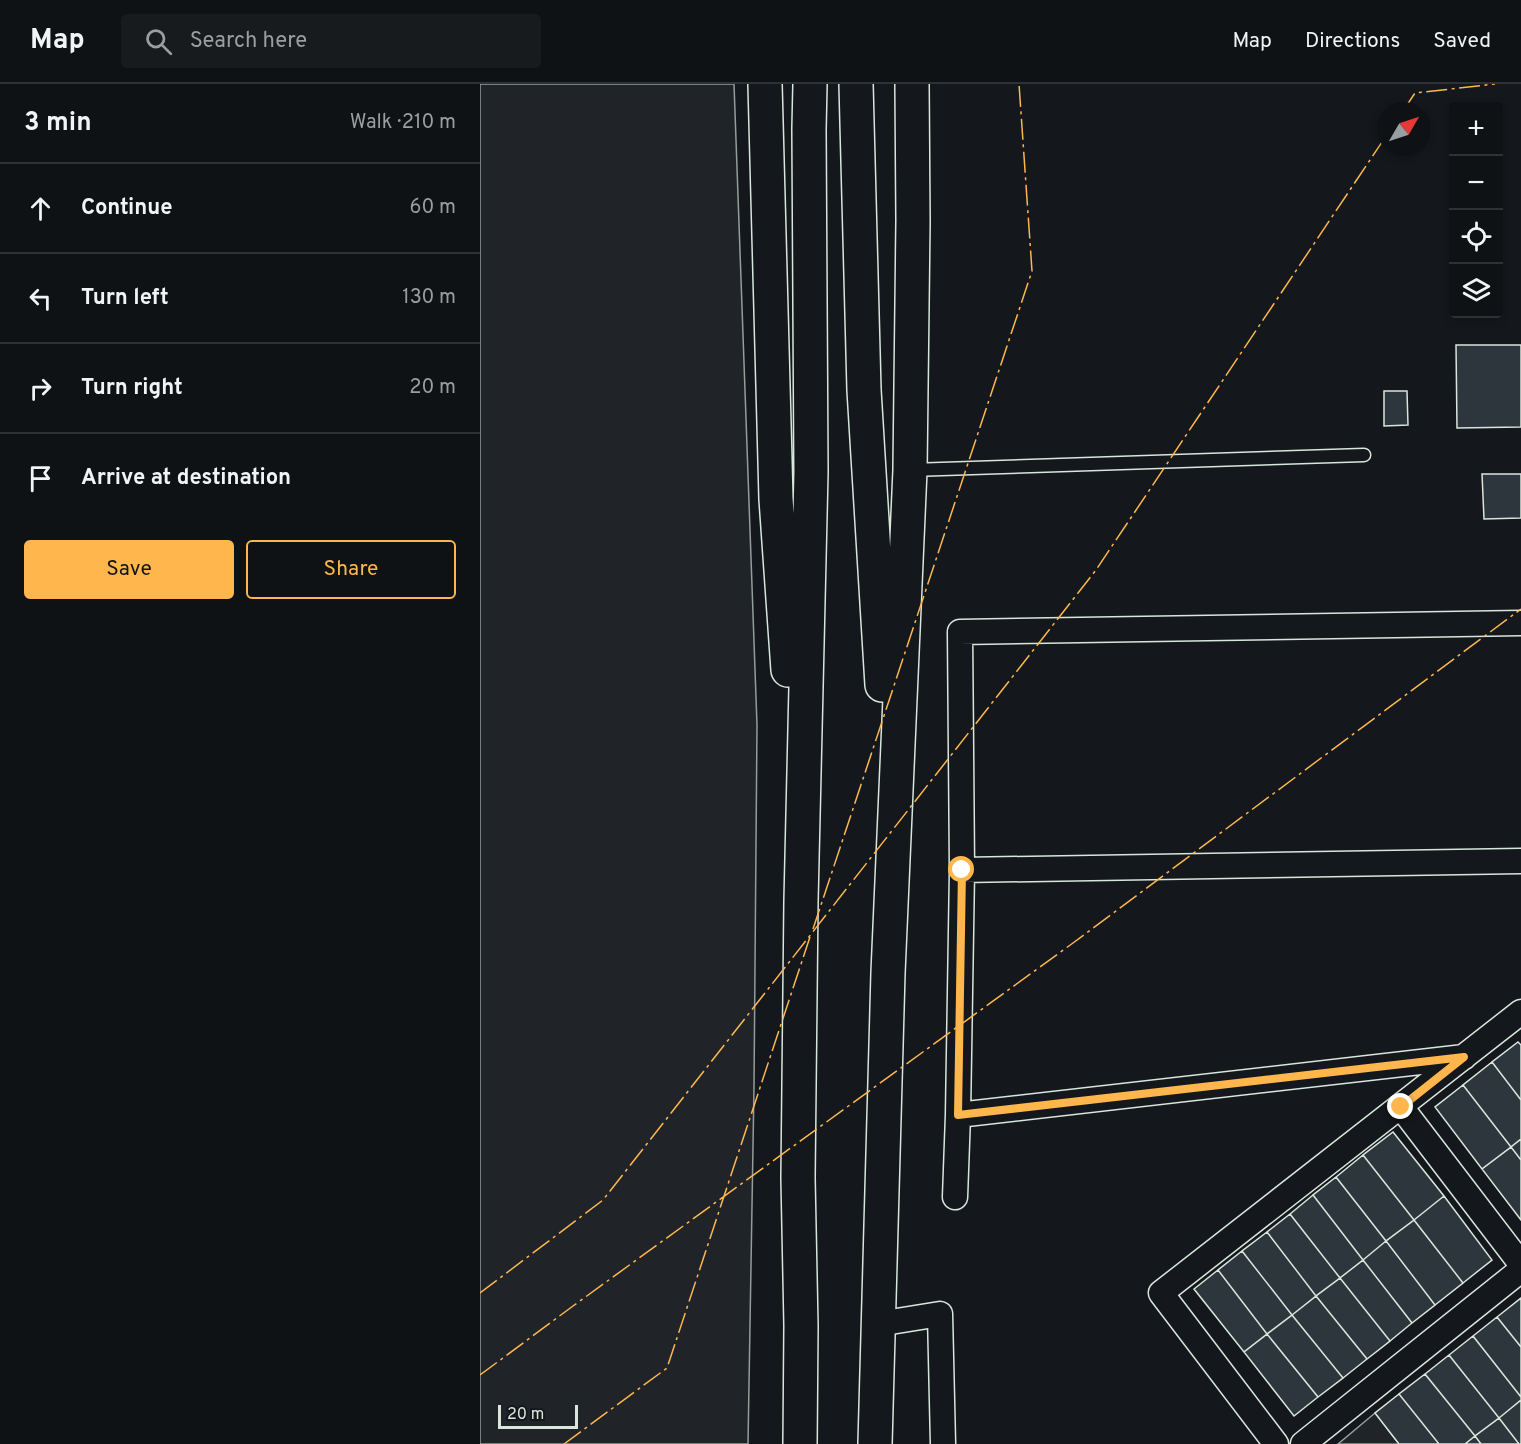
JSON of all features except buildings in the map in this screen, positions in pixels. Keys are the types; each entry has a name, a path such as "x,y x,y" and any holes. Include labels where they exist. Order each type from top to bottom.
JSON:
{"highway":[{"path":"765,84 776,499 802,869"},
{"path":"800,1444 801,1326 798,1178 802,869 812,472 810,84"},
{"path":"856,84 864,390 893,860"},
{"path":"875,1444 888,973 910,470 912,84"}],"street":[{"path":"955,1197 962,870 960,632 1521,623"},
{"path":"962,870 1521,861"},
{"path":"1276,1444 1161,1293 1521,1012"},
{"path":"958,1115 1464,1057"},
{"path":"1401,1107 1521,1263"},
{"path":"1303,1444 1521,1270"},
{"path":"878,1324 940,1314 943,1444"}],"lane":[{"path":"910,470 1364,455"}],"shaded area":[{"path":"480,84 734,84 757,725 748,1444 480,1444"},
{"path":"1375,1413 1399,1444 1338,1444"}],"power":[{"path":"813,929 1032,271 1019,84"},
{"path":"1409,102 1415,93 1495,84"},
{"path":"480,1293 603,1200 1096,570 1377,149"},
{"path":"480,1375 1073,943 1521,609"},
{"path":"564,1444 667,1368 810,937"}],"route":[{"path":"962,870 958,1115 1464,1057 1401,1107"}]}
